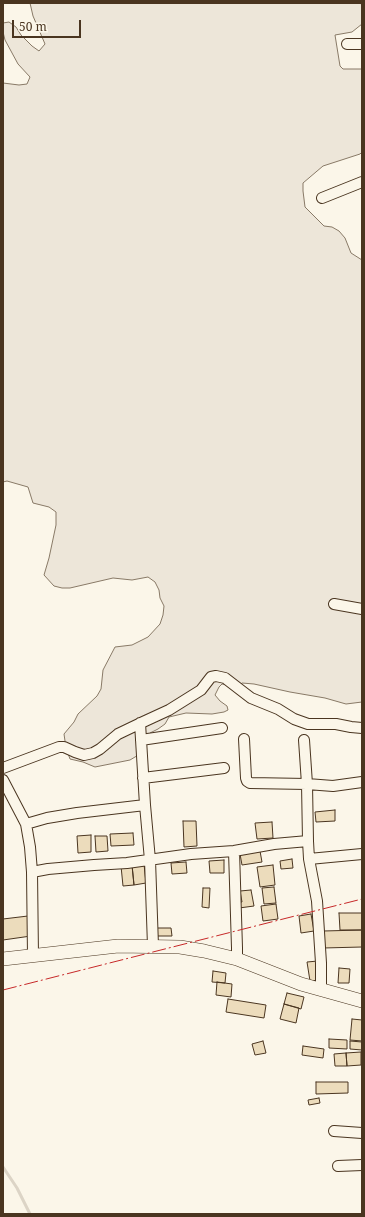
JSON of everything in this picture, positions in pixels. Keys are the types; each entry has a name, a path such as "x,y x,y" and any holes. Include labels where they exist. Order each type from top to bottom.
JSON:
{"main road":[{"path":"3,959 118,946 190,948 237,959 301,984 362,1001"}],"street":[{"path":"347,44 362,44"},
{"path":"322,198 362,182"},
{"path":"334,604 362,609"},
{"path":"3,768 59,747 64,747 84,755 93,753 118,734 169,710 201,690 211,677 216,676 225,678 251,698 278,709 294,719 308,724 336,724 362,728"},
{"path":"140,724 150,860 153,946"},
{"path":"140,740 222,728"},
{"path":"244,739 246,778 250,783 333,786 362,782"},
{"path":"304,740 309,859 316,901 321,962 321,990"},
{"path":"143,778 224,768"},
{"path":"3,780 26,824 30,847 32,872 33,956"},
{"path":"26,824 47,818 77,813 145,805"},
{"path":"32,872 94,865 127,864 191,854 234,851 274,844 308,841"},
{"path":"234,851 237,959"},
{"path":"309,859 362,854"},
{"path":"334,1131 362,1133"},
{"path":"338,1166 362,1165"}],"shaded area":[{"path":"30,3 361,3 362,24 352,32 335,35 340,66 343,69 362,69 362,152 360,154 323,166 303,183 303,191 305,207 324,226 332,227 339,231 345,238 351,253 362,260 362,702 346,704 325,698 254,684 242,683 239,686 222,684 215,695 227,706 228,710 212,714 186,713 169,717 165,724 150,733 145,740 140,754 130,760 95,767 70,759 66,748 64,734 74,722 78,714 97,696 101,689 103,670 115,647 132,645 148,637 160,624 164,606 155,582 148,577 132,580 113,578 70,588 54,586 44,575 56,525 56,512 49,507 33,503 28,487 7,481 3,482 3,83 19,85 27,84 30,77 18,64 5,40 3,23 9,22 16,27 21,35 39,51 45,44 33,16"}],"building":[{"path":"335,810 335,821 316,822 315,812"},
{"path":"183,821 196,821 197,846 184,847"},
{"path":"272,822 273,838 257,839 255,823"},
{"path":"133,833 134,845 111,846 110,834"},
{"path":"91,835 91,852 78,853 77,836"},
{"path":"95,836 107,836 108,851 96,852"},
{"path":"260,851 262,862 242,865 240,854"},
{"path":"292,859 293,868 281,869 280,861"},
{"path":"224,860 224,873 210,873 209,861"},
{"path":"186,862 187,873 172,874 171,863"},
{"path":"144,864 146,883 134,885 132,865"},
{"path":"132,865 134,885 123,886 121,866"},
{"path":"273,865 275,885 260,887 257,867"},
{"path":"274,887 276,903 264,904 262,888"},
{"path":"203,888 210,888 209,908 202,907"},
{"path":"251,890 254,906 239,908 239,902 242,902 240,891"},
{"path":"276,904 278,919 263,921 261,906"},
{"path":"339,913 362,913 362,930 340,930"},
{"path":"311,914 314,931 301,933 299,916"},
{"path":"28,916 31,936 3,940 3,919"},
{"path":"155,928 171,928 172,936 155,936"},
{"path":"362,930 362,947 323,948 323,931"},
{"path":"318,961 320,980 310,981 307,962"},
{"path":"339,968 350,969 349,983 338,983"},
{"path":"213,971 226,973 225,983 212,982"},
{"path":"217,982 232,984 231,997 216,995"},
{"path":"287,993 304,997 301,1009 284,1004"},
{"path":"228,999 266,1005 264,1018 226,1012"},
{"path":"284,1004 299,1008 296,1023 280,1019"},
{"path":"352,1019 362,1020 362,1041 350,1040"},
{"path":"329,1039 347,1040 347,1049 329,1048"},
{"path":"263,1041 266,1053 255,1055 252,1044"},
{"path":"350,1041 362,1042 362,1050 350,1049"},
{"path":"303,1046 324,1049 323,1058 302,1055"},
{"path":"361,1052 361,1065 347,1066 346,1053"},
{"path":"346,1053 347,1066 335,1066 334,1054"},
{"path":"316,1082 348,1082 348,1093 316,1094"},
{"path":"319,1098 320,1103 309,1105 308,1100"}],"waterway":[{"path":"3,1167 17,1188 30,1214"}],"power":[{"path":"3,990 362,899"}]}
